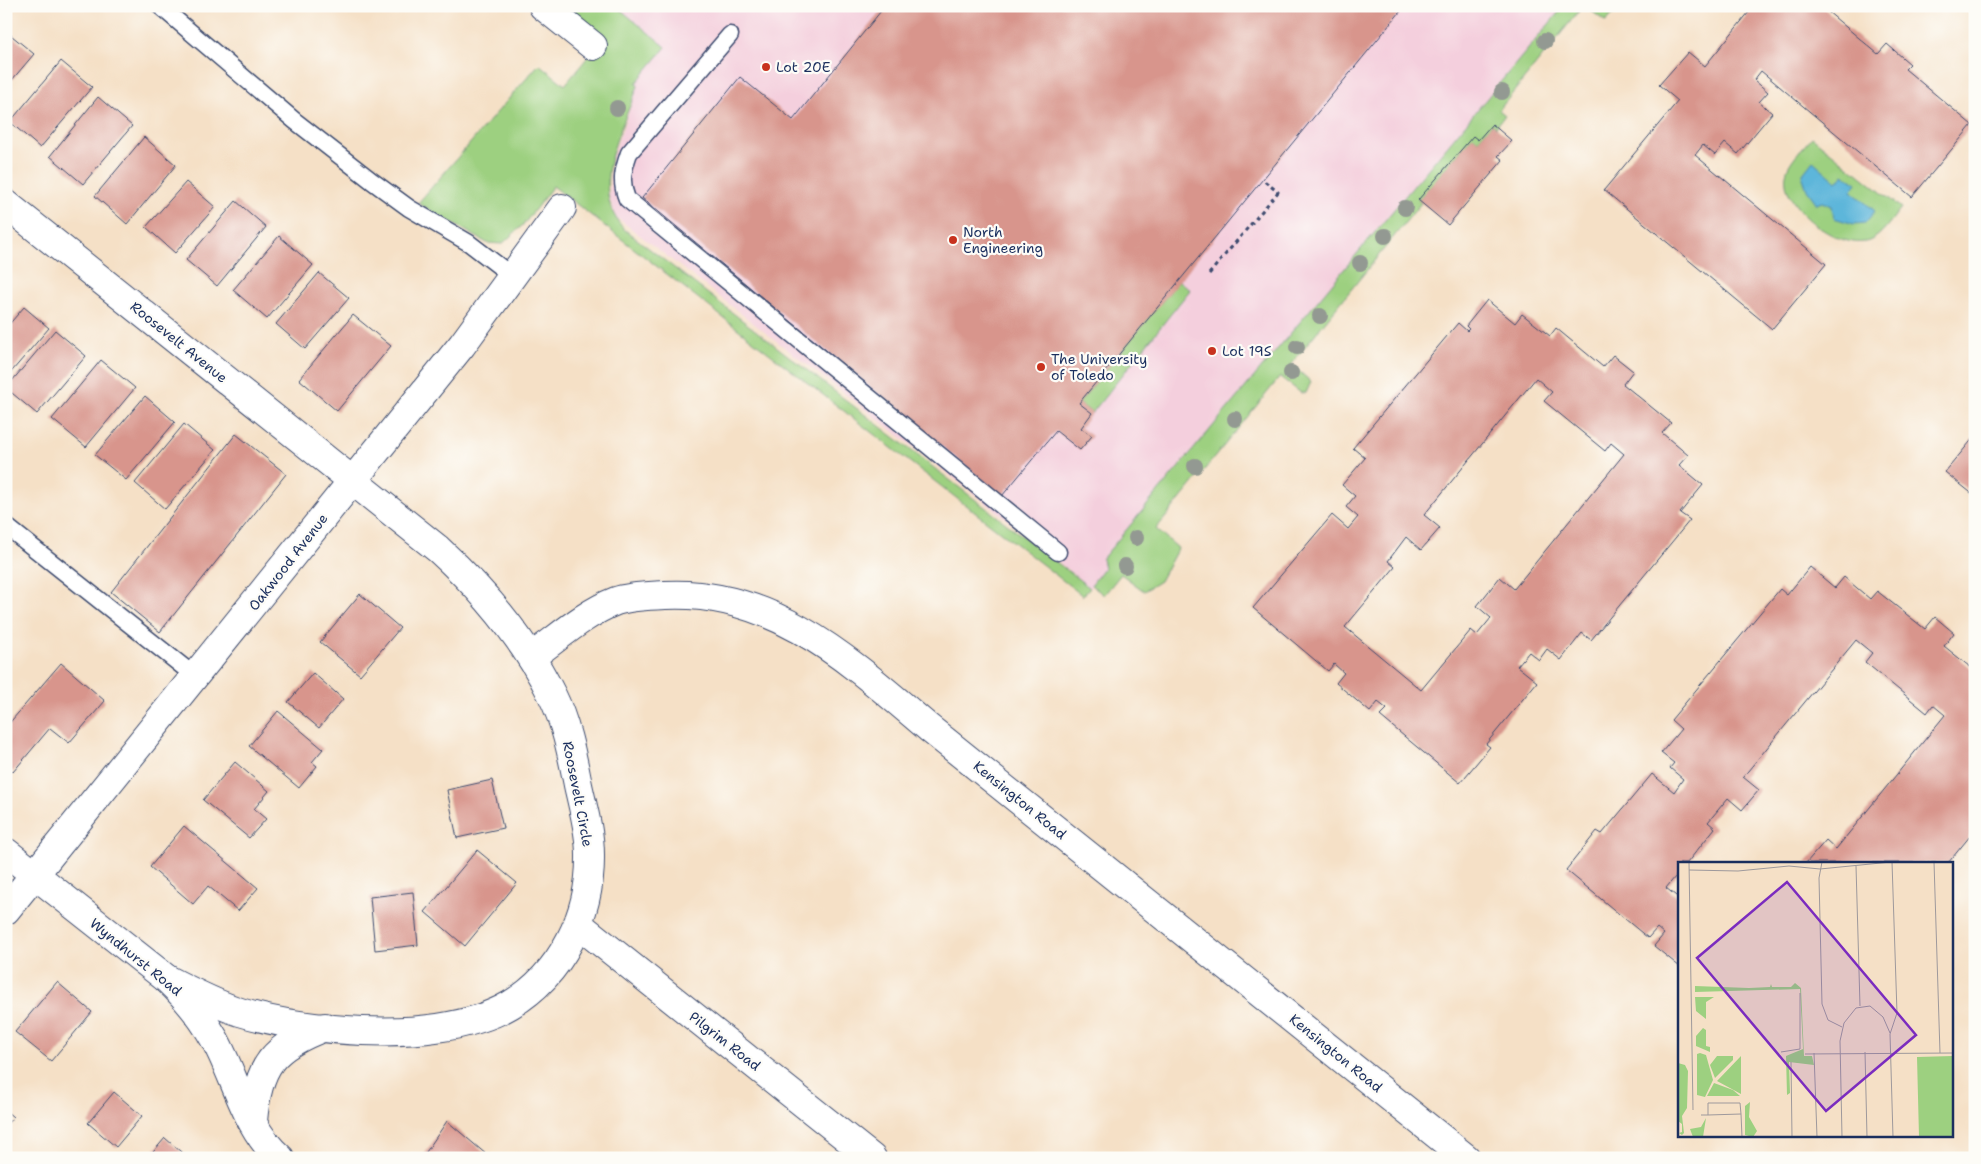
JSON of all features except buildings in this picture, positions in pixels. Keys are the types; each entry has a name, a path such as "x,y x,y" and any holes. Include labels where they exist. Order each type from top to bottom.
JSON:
{"street":[{"path":"543,6 593,46"},
{"name":"Roosevelt Avenue","path":"6,204 352,481"},
{"name":"Oakwood Avenue","path":"6,910 196,677 462,345 562,208"},
{"name":"Roosevelt Circle","path":"167,979 239,1012 303,1025 386,1032 415,1032 446,1027 510,1005 538,983 558,960 572,939 578,924 588,887 590,854 586,820 565,731 554,698 515,631 468,576 438,549 352,481"},
{"name":"Kensington Road","path":"531,657 594,612 617,601 643,596 704,595 760,609 800,629 859,669 930,729 1466,1158"},
{"name":"Wyndhurst Road","path":"6,852 167,979 190,1004 215,1041 253,1121 271,1150 280,1158"},
{"name":"Pilgrim Road","path":"578,924 872,1158"},
{"name":"Roosevelt Circle","path":"253,1121 258,1082 280,1049 293,1040 325,1027"}],"lane":[{"path":"160,6 295,121 372,181 409,208 469,243 512,276"},
{"path":"730,35 629,153 623,170 622,186 627,199 1058,552"},
{"path":"6,526 196,677"}],"path":[{"path":"1210,274 1278,192 1263,180"}],"shaded area":[{"name":"The University of Toledo","path":"541,6 1567,6 1090,588 1005,518 616,217 609,197 612,157 638,86"}],"green space":[{"path":"565,6 616,6 666,47 636,83 638,86 611,159 608,196 614,214 625,230 1090,588 1083,596 553,186 524,224 502,244 487,243 418,203 539,64 565,85 604,37"},
{"path":"1564,6 1583,6 1499,110 1505,115 1496,127 1492,124 1478,140 1473,136 1418,200 1421,203 1291,364 1311,382 1306,393 1301,393 1280,377 1156,529 1178,548 1160,581 1144,591 1121,574 1104,595 1091,585 1104,568 1102,559"},
{"path":"1585,6 1612,6 1615,12 1606,22"},
{"path":"1812,137 1901,208 1874,239 1857,242 1828,233 1814,224 1792,200 1787,187 1787,169"},
{"path":"1179,281 1190,290 1092,413 1079,403"}],"water":[{"path":"1813,161 1837,182 1844,174 1857,183 1851,191 1875,211 1865,223 1854,224 1834,218 1832,206 1822,202 1817,204 1807,190 1802,175"}],"place":[{"name":"Lot 20E","path":"766,67"},
{"name":"North Engineering","path":"953,240"},
{"name":"Lot 19S","path":"1212,351"},
{"name":"The University of Toledo","path":"1041,367"}]}
